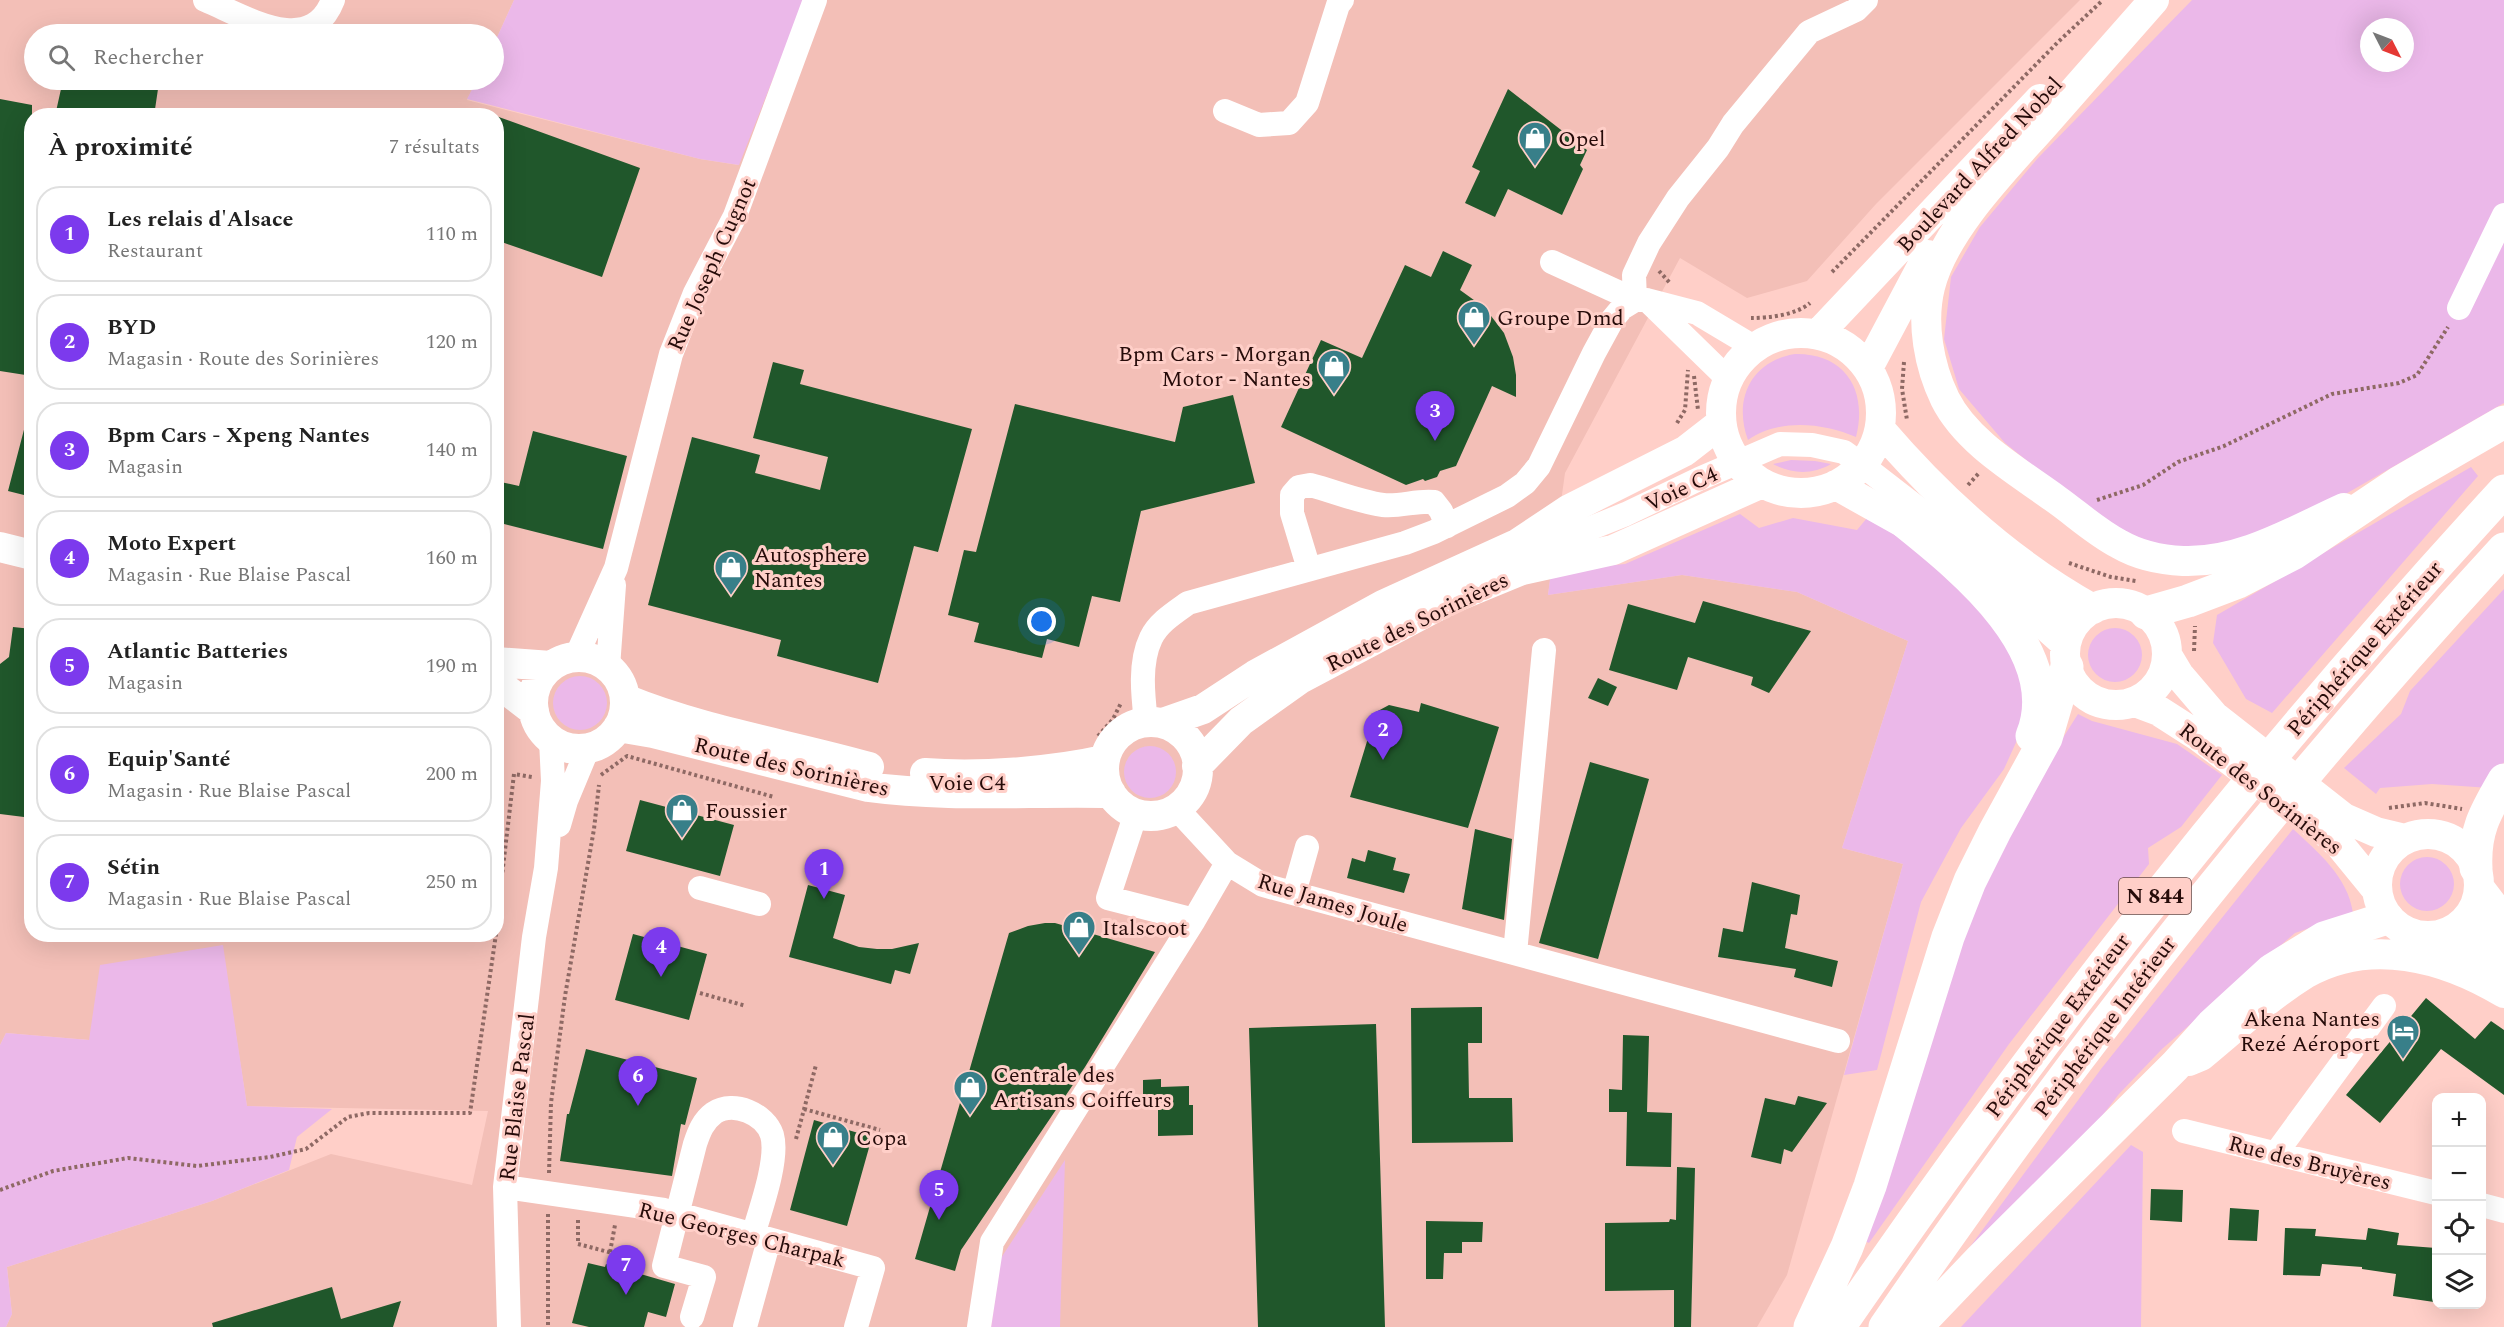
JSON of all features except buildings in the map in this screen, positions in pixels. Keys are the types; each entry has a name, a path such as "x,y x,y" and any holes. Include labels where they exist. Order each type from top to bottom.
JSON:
{"highway":[{"path":"2146,613 2188,602 2238,582 2294,553 2400,482 2504,422"},
{"name":"Périphérique Extérieur","path":"1839,1327 1993,1107 2145,910 2302,718 2504,491"},
{"path":"1907,524 2001,611 2023,644 2033,671 2037,695 2037,722 2018,770 2013,797"},
{"name":"Périphérique Intérieur","path":"1885,1327 2033,1119 2195,907 2331,744 2504,549"},
{"path":"1810,1327 1847,1247 1870,1186 1948,937 1970,881 2046,738 2075,636"},
{"path":"2478,877 2476,837 2483,817 2504,780"},
{"path":"1916,1327 2175,1066 2212,1025 2272,970 2382,904"}],"main road":[{"name":"Boulevard Alfred Nobel","path":"1819,333 2077,59 2144,0"},
{"path":"2154,0 1989,187 1940,258 1929,288 1926,319 1929,352 1946,400 1963,424 1990,450 2089,526 2121,545 2148,556 2183,561 2210,560 2243,553 2400,482"},
{"name":"Boulevard Alfred Nobel","path":"1868,368 1922,264 1954,215 2035,119 2125,34"},
{"path":"1819,333 1839,342 1855,353 1868,368 1879,394 1880,429 1872,451 1850,476 1824,489 1799,493 1786,492 1762,483 1738,463 1724,437 1721,423 1722,400 1728,379 1744,356 1754,347 1779,335 1819,333"},
{"name":"Route des Sorinières","path":"1065,780 1100,749 1110,744 1122,731 1151,714 1203,709 1252,684 1383,605 1517,544 1568,510 1685,451 1721,423"},
{"path":"1880,429 1906,459 1982,530 2054,587 2075,636 2072,680 2081,692 2093,700 2107,704 2121,705 2135,702 2144,697 2160,681 2165,669 2180,655 2156,622 2146,613 2134,606 2120,603 2106,604 2075,636"},
{"name":"Route des Sorinières","path":"1176,808 1192,790 1197,766 1241,721 1300,679 1451,599 1522,570 1613,550 1762,483"},
{"path":"1836,485 1939,543 2028,610 2075,636"},
{"path":"0,547 24,553"},
{"name":"Route des Sorinières","path":"2180,655 2179,675 2206,726"},
{"path":"504,662 564,662 588,657 608,667 617,677 622,713 600,744 575,749 562,746 543,732 534,711 533,699 536,687 542,675 564,662"},
{"path":"504,688 534,711"},
{"name":"Route des Sorinières","path":"2135,702 2206,726 2336,827 2376,832 2405,839"},
{"name":"Route des Sorinières","path":"622,713 662,725 879,770 1065,780 1111,793"},
{"path":"1151,714 1178,730 1190,742 1197,766"},
{"path":"1100,749 1104,772 1111,793 1117,802 1136,813 1156,815 1176,808"},
{"name":"Route des Sorinières","path":"2336,827 2340,845 2382,904"},
{"path":"2478,877 2476,904 2470,915 2458,927 2431,937 2407,933 2382,904 2377,874 2392,847 2405,839 2417,835 2441,835 2463,847 2504,920"},
{"path":"2444,934 2504,978"},
{"path":"2175,1066 2201,1056 2266,1002 2306,974 2354,956 2373,953 2396,954 2431,960 2465,973 2504,993"}],"street":[{"path":"205,0 262,24"},
{"path":"314,24 328,14 333,0"},
{"name":"Rue Joseph Cugnot","path":"608,667 616,568 671,354 695,293 735,216 815,0"},
{"path":"1225,111 1259,125 1289,123 1307,103 1338,5 1342,0"},
{"path":"1728,379 1641,300 1634,276 1649,243 1678,198 1718,148 1733,124 1809,32 1856,10 1866,0"},
{"path":"2459,309 2504,215"},
{"path":"1552,262 1641,300 1697,313 1754,347"},
{"path":"1151,714 1145,661 1151,638 1167,618 1188,603 1405,543 1447,526 1507,496 1525,483 1539,466 1593,353 1612,320 1622,308 1641,300"},
{"name":"Voie C4","path":"1252,684 1464,579 1626,514 1780,444 1812,445 1844,452 1999,571 2075,636"},
{"path":"1309,569 1292,513 1292,495 1299,487 1310,485 1382,505 1434,502 1441,510 1447,526"},
{"name":"Rue Joseph Cugnot","path":"564,662 616,568"},
{"path":"1515,953 1545,650"},
{"path":"1241,721 1252,684"},
{"name":"Rue Blaise Pascal","path":"510,1327 505,1187 534,937 546,868 553,781 551,740"},
{"name":"Rue Blaise Pascal","path":"546,868 566,801 588,748"},
{"name":"Rue James Joule","path":"1176,808 1227,863 1263,885 1838,1041"},
{"path":"1136,813 1108,898 1194,920"},
{"path":"1294,893 1307,847"},
{"path":"979,1327 992,1242 1194,920 1227,863"},
{"path":"700,888 759,904"},
{"path":"2470,915 2504,953"},
{"path":"2276,1153 2384,1006"},
{"path":"692,1317 704,1277 664,1266 701,1126 716,1112 734,1108 755,1114 766,1123 772,1137 773,1157 745,1327"},
{"name":"Rue des Bruyères","path":"2184,1131 2432,1192"},
{"name":"Rue Georges Charpak","path":"505,1187 677,1214 873,1268 856,1327"},
{"path":"2486,1206 2504,1211"}],"path":[{"path":"1832,272 2049,50 2103,0"},
{"path":"1659,265 1659,273 1672,285"},
{"path":"1743,318 1780,315 1805,308 1813,300"},
{"path":"2068,508 2143,485 2178,462 2224,446 2331,394 2399,383 2417,375 2459,309"},
{"path":"1672,428 1679,422 1685,410 1689,361"},
{"path":"2180,655 2195,620 2188,602"},
{"path":"1100,749 1122,701 1151,714"},
{"path":"549,1327 548,1194 551,1103 565,996 602,775 627,756 774,797"},
{"path":"504,858 514,774 553,781"},
{"path":"2388,808 2426,803 2454,806 2483,817"},
{"path":"0,1190 53,1171 128,1158 197,1166 270,1157 306,1149 348,1117 369,1113 470,1113 495,942"},
{"path":"700,993 746,1006"},
{"path":"804,1109 880,1130"},
{"path":"577,1198 578,1244 664,1266"},
{"path":"610,1252 618,1204"}],"shaded area":[{"path":"0,0 514,0 503,24 24,24 24,90 472,90 467,100 499,108 24,108 24,942 504,942 504,109 700,159 738,165 804,0 2080,0 1876,204 1807,281 1747,298 1680,258 1565,473 1548,595 1682,575 1797,592 1908,641 1842,848 1903,864 1787,1275 1757,1327 6,1327 12,1314 7,1267 212,1201 331,1154 472,1185 488,1111 247,1106 222,945 90,1040 6,1033 0,1045"},
{"path":"514,0 804,0 739,165 700,159 467,99 472,90 504,90 503,24"},
{"path":"2192,0 2504,0 2504,403 2316,511 2231,549 2141,547 2096,517 2005,443 1959,389 1944,339 1951,277 1980,227 2037,159"},
{"path":"1795,354 1812,355 1827,360 1839,367 1849,378 1859,404 1856,437 1830,428 1802,425 1774,428 1748,440 1743,410 1749,384 1767,365"},
{"path":"1791,460 1831,464 1817,470 1802,472 1787,470 1773,464"},
{"path":"2471,467 2478,476 2272,713 2246,699 2213,643 2217,615"},
{"path":"1740,514 1759,528 1793,518 1857,530 1867,518 1903,537 1993,618 2024,677 2023,727 2004,769 1961,828 1921,902 1877,1070 1844,1075 1903,864 1842,848 1908,641 1797,592 1682,575 1548,595 1551,571 1625,564"},
{"path":"2504,589 2504,762 2490,788 2432,784 2380,788 2376,794 2344,768 2401,714 2410,691"},
{"path":"2110,628 2120,628 2130,632 2138,640 2142,655 2138,670 2130,678 2120,682 2110,682 2100,678 2092,670 2088,660 2088,650 2092,640 2100,632"},
{"path":"580,676 590,678 599,684 605,693 607,703 605,713 599,722 590,728 580,730 570,728 561,722 555,713 553,703 555,693 561,684 570,678"},
{"path":"2078,714 2092,721 2177,744 2222,775 2181,827 2148,848 2149,864 2009,1044 1869,1243 1862,1240 1953,946 2015,814"},
{"path":"1145,746 1155,746 1169,753 1176,772 1169,791 1155,798 1145,798 1135,794 1128,787 1124,777 1124,767 1128,757 1135,750"},
{"path":"2293,829 2322,856 2338,877 2350,900 2353,913 2295,933 2162,1049 2119,1094 2069,1159 1964,1255 2101,1069"},
{"path":"2422,857 2432,857 2442,861 2450,869 2454,884 2450,899 2442,907 2432,911 2422,911 2412,907 2404,899 2400,889 2400,879 2404,869 2412,861"},
{"path":"223,945 247,1106 332,1109 297,1137 289,1170 212,1201 7,1267 12,1314 6,1327 0,1327 0,1045 6,1033 89,1040 100,965"},
{"path":"2131,1145 2143,1152 2141,1327 1961,1327"},
{"path":"1065,1160 1060,1327 991,1327 1001,1258"}],"place":[{"name":"Opel","path":"1535,167"},
{"name":"Groupe Dmd","path":"1474,346"},
{"name":"Bpm Cars - Morgan Motor - Nantes","path":"1334,395"},
{"name":"Bpm Cars - Xpeng Nantes","path":"1435,441"},
{"name":"Autosphere Nantes","path":"731,596"},
{"name":"BYD","path":"1383,760"},
{"name":"Foussier","path":"682,839"},
{"name":"Les relais d'Alsace","path":"824,899"},
{"name":"Italscoot","path":"1079,956"},
{"name":"Moto Expert","path":"661,977"},
{"name":"Akena Nantes Rezé Aéroport","path":"2403,1060"},
{"name":"Equip'Santé","path":"638,1106"},
{"name":"Centrale des Artisans Coiffeurs","path":"970,1116"},
{"name":"Copa","path":"833,1166"},
{"name":"Atlantic Batteries","path":"939,1220"},
{"name":"Sétin","path":"626,1295"}]}
